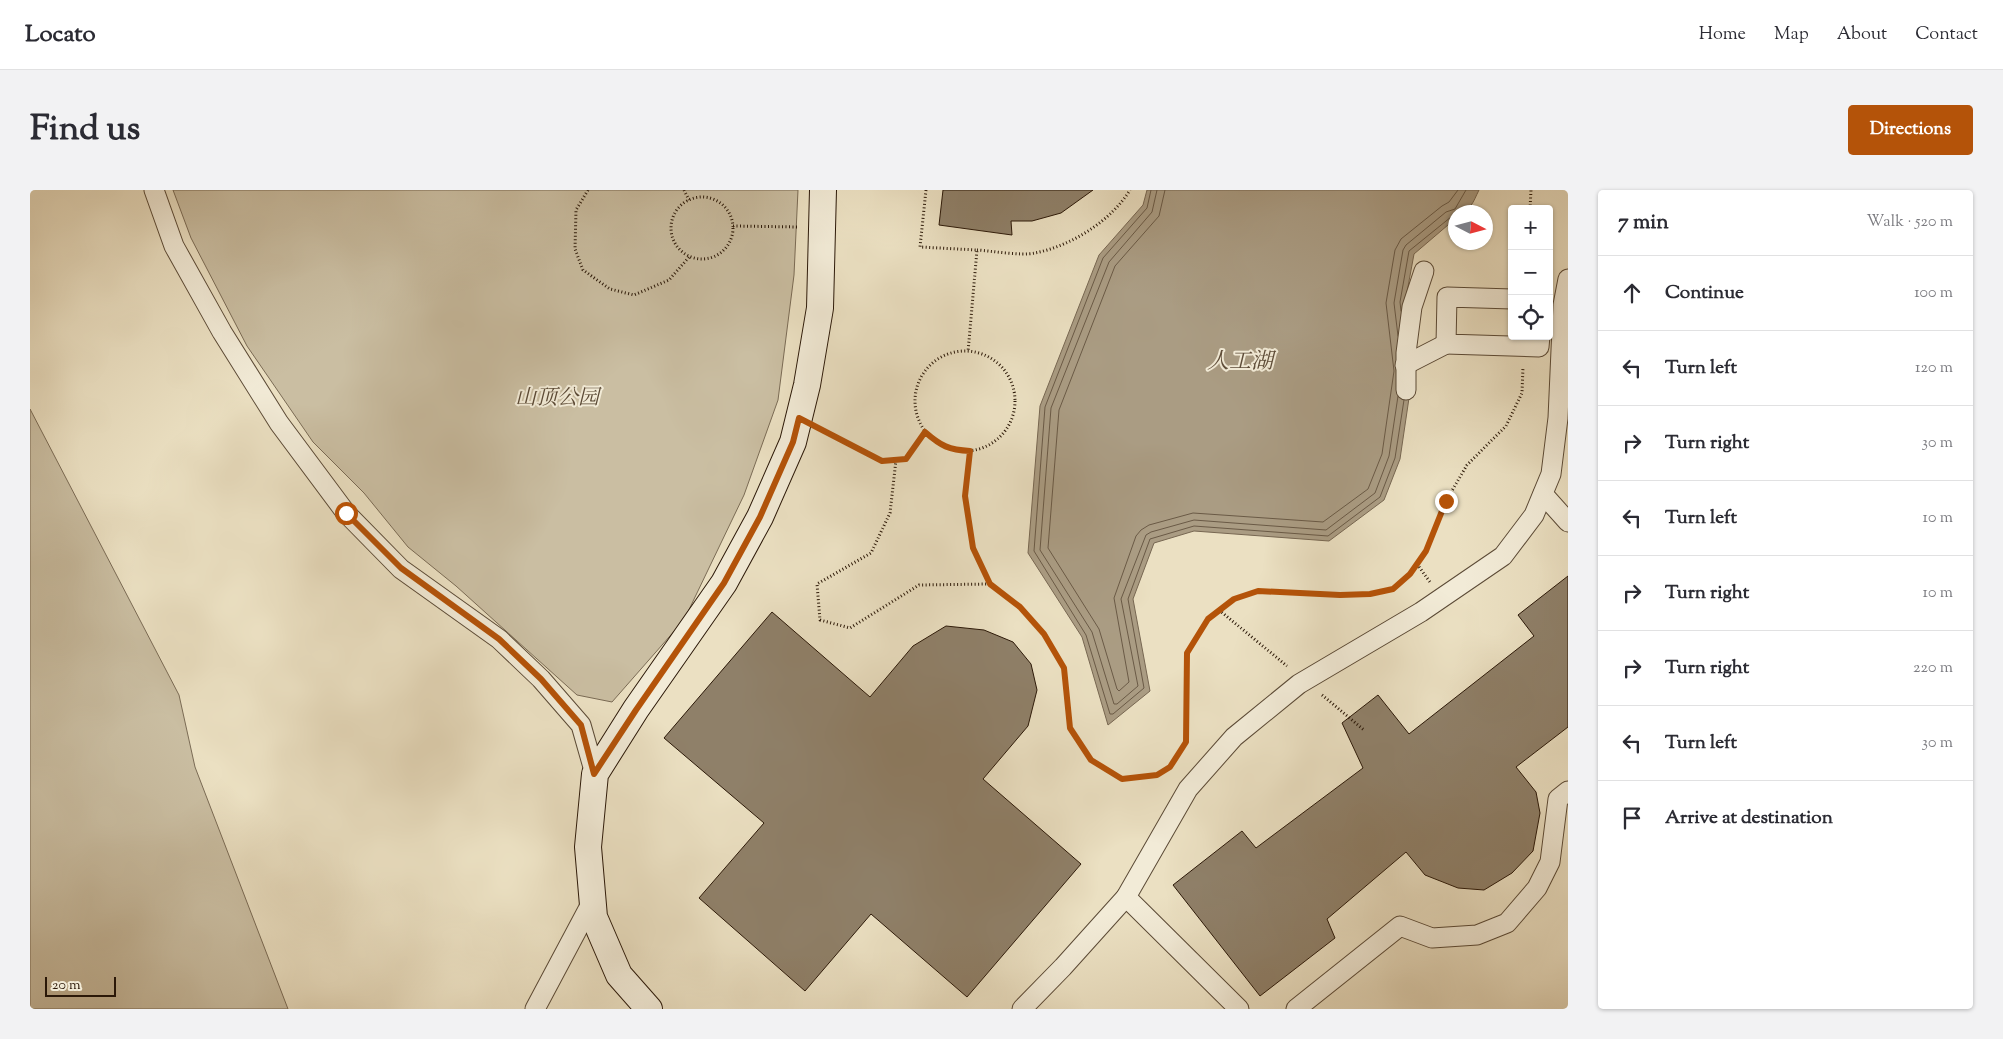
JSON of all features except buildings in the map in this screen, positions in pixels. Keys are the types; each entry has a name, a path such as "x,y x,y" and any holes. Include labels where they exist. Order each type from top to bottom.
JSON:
{"street":[{"path":"154,190 174,246 222,332 279,423 346,513 401,568 499,639 541,679 581,725 594,774 588,847 594,917 619,975 649,1009"},
{"path":"594,774 724,583 760,517 793,442 807,385 820,308 823,190"},
{"path":"1406,390 1405,365 1412,307 1424,271"},
{"path":"1022,1009 1126,898 1188,788 1234,737 1299,684 1421,612 1503,556 1534,515 1551,474 1558,418 1561,346 1557,300 1568,279"},
{"path":"1418,290 1447,297 1508,299"},
{"path":"1446,344 1447,297"},
{"path":"1405,365 1446,344 1534,343 1561,346"},
{"path":"1543,494 1568,522"},
{"path":"1296,1009 1400,926 1432,938 1477,935 1507,923 1537,888 1550,862 1558,799 1568,791"},
{"path":"1126,898 1239,1009"},
{"path":"535,1009 593,900"}],"path":[{"path":"588,190 576,210 575,249 583,270 610,288 634,295 669,280 690,256"},
{"path":"684,190 689,200"},
{"path":"926,190 920,247 1034,254 1066,244 1094,226 1122,204 1130,190"},
{"path":"1530,205 1531,190"},
{"path":"699,197 718,201 731,216 733,226 728,246 711,258 700,259 690,256 681,250 675,242 672,233 675,213 681,205 699,197"},
{"path":"733,226 822,228"},
{"path":"968,352 977,250"},
{"path":"970,451 965,496 973,548 990,584 1020,607 1044,634 1064,668 1070,728 1091,760 1122,779 1157,775 1170,767 1186,742 1187,653 1208,619 1234,599 1258,591 1370,594 1393,589 1410,574 1426,551 1446,501 1467,465 1506,426 1522,394 1534,343"},
{"path":"958,351 968,352 975,352 991,358 1003,369 1011,382 1014,412 1008,427 998,439 985,447 970,451 953,450 937,444 925,432 917,416 915,399 918,382 928,368 941,357 958,351"},
{"path":"799,418 882,461 906,459 925,432"},
{"path":"896,460 890,513 871,554 817,584 820,620 850,628 919,586 990,584"}],"green space":[{"name":"山顶公园","path":"173,190 798,190 794,275 778,400 744,495 684,620 612,702 577,695 456,586 408,547 364,493 313,442 247,346 191,238"},
{"path":"30,409 179,695 195,767 288,1009 30,1009"}],"water":[{"name":"人工湖","path":"1147,190 1479,190 1470,205 1448,205 1448,225 1414,254 1405,303 1413,371 1400,459 1384,500 1329,541 1194,531 1154,543 1133,599 1150,691 1108,725 1082,637 1028,553 1040,406 1099,255 1143,205"}],"route":[{"path":"346,513 401,568 499,639 541,679 581,725 594,774 724,583 760,517 793,442 799,418 882,461 906,459 925,432 937,444 953,450 970,451 965,496 973,548 990,584 1020,607 1044,634 1064,668 1070,728 1091,760 1122,779 1157,775 1170,767 1186,742 1187,653 1208,619 1234,599 1258,591 1340,595 1370,594 1393,589 1410,574 1426,551 1446,501"}]}
